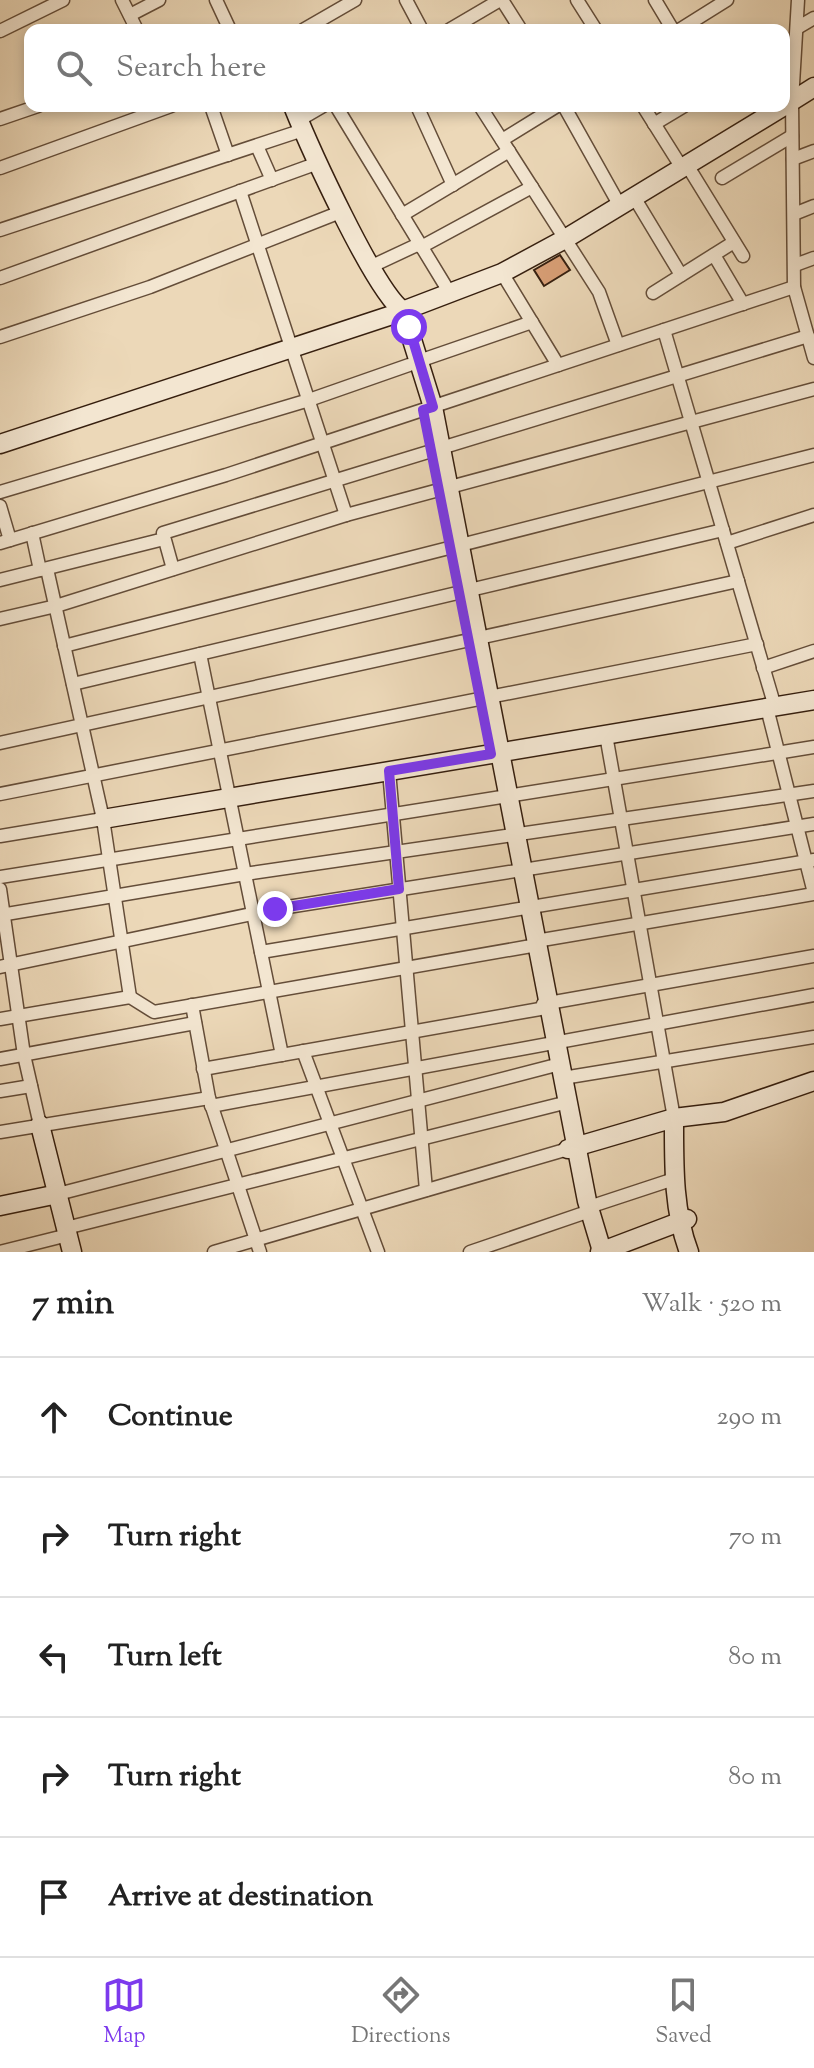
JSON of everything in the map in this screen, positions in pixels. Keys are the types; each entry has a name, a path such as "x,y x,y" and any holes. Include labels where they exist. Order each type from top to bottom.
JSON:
{"street":[{"path":"0,31 63,0"},
{"path":"122,0 134,24"},
{"path":"130,15 159,0"},
{"path":"216,0 227,24"},
{"path":"313,24 355,0"},
{"path":"406,0 419,24"},
{"path":"459,24 501,0 517,24"},
{"path":"577,0 592,24"},
{"path":"655,0 669,24"},
{"path":"689,24 727,0"},
{"path":"790,79 797,34 798,0"},
{"path":"699,18 702,24"},
{"path":"790,41 814,18"},
{"path":"790,102 814,87"},
{"path":"0,119 24,111"},
{"path":"0,168 154,112"},
{"path":"213,112 228,155"},
{"path":"340,112 451,295"},
{"path":"420,112 453,185"},
{"path":"484,112 599,292 618,345"},
{"path":"402,215 453,185 549,112"},
{"path":"568,112 627,202 681,275"},
{"path":"647,112 743,256"},
{"path":"654,124 674,112"},
{"path":"0,444 396,310 451,295 502,273 565,239 773,112"},
{"path":"788,112 793,159 794,287 814,358"},
{"path":"0,230 257,146 298,119 396,310 428,408 534,944 543,1005 585,1211 590,1252"},
{"path":"722,178 792,136"},
{"path":"257,146 272,180"},
{"path":"793,159 814,151"},
{"path":"0,278 318,163"},
{"path":"372,266 420,245 532,187"},
{"path":"240,191 346,515"},
{"path":"794,214 814,206"},
{"path":"0,337 150,287 343,211"},
{"path":"653,293 734,242"},
{"path":"714,255 743,304"},
{"path":"795,265 814,258"},
{"path":"502,273 558,365"},
{"path":"0,506 5,541 323,443 794,287"},
{"path":"0,492 309,400 532,322"},
{"path":"0,1019 130,997 154,1012 814,893 810,861 797,827 778,753 757,644 664,330"},
{"path":"173,569 163,533 808,336"},
{"path":"0,619 56,606 346,515 814,389"},
{"path":"64,646 814,455"},
{"path":"73,684 464,592 814,515"},
{"path":"32,533 56,606 103,819 130,997"},
{"path":"0,580 164,539"},
{"path":"0,743 738,581"},
{"path":"0,794 757,644"},
{"path":"763,668 814,651"},
{"path":"200,654 282,1055"},
{"path":"0,836 814,700"},
{"path":"606,735 674,1118 674,1179 689,1252"},
{"path":"0,877 814,747"},
{"path":"389,771 426,1190"},
{"path":"2,915 245,874 814,791"},
{"path":"6,966 253,914 814,824"},
{"path":"261,952 810,861"},
{"path":"0,889 6,966 40,1125 69,1238"},
{"path":"203,1069 814,956"},
{"path":"0,1132 316,1086 814,995"},
{"path":"192,1005 210,1102 258,1246"},
{"path":"0,1059 195,1023"},
{"path":"0,1206 58,1194 418,1101 558,1070 664,1062 814,1037"},
{"path":"303,1051 378,1252"},
{"path":"214,1252 258,1246 426,1190 674,1118 724,1112 814,1081"},
{"path":"0,1091 31,1086"},
{"path":"8,1251 69,1238 237,1185 563,1103"},
{"path":"470,1252 498,1248 585,1211 674,1179"},
{"path":"585,1211 601,1252 682,1218"},
{"path":"682,1218 702,1252"}],"building":[{"path":"560,255 570,270 544,286 534,270"}],"route":[{"path":"275,909 399,889 389,771 491,754 423,410 433,407 409,327"}]}
